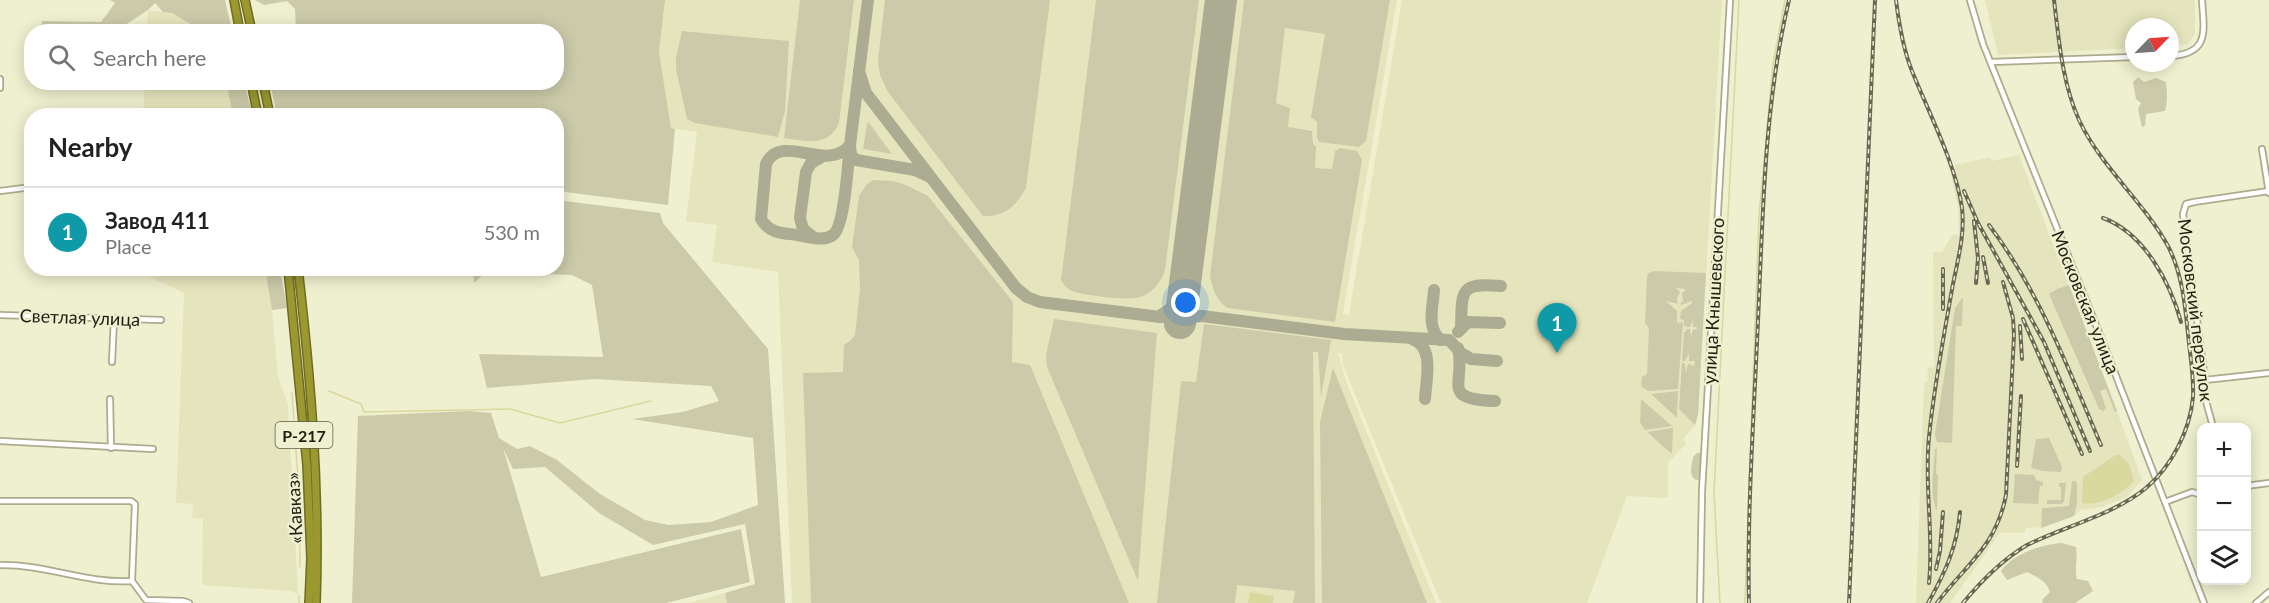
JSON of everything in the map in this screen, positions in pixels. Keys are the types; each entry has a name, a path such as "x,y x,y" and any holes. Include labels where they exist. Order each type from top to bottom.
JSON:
{"highway":[{"path":"234,0 238,24"},
{"path":"245,0 250,24"},
{"path":"253,90 257,108"},
{"path":"264,90 268,108"},
{"name":"«Кавказ»","path":"289,276 310,522 309,603"},
{"name":"«Кавказ»","path":"299,276 306,334 316,472 316,603"}],"street":[{"name":"улица Кнышевского","path":"1700,603 1702,491 1730,0"},
{"name":"Московская улица","path":"1970,0 1983,44 2204,602"},
{"path":"2179,55 2186,55 2198,48 2204,32 2202,0"},
{"path":"1991,62 2125,57"},
{"path":"0,79 0,88"},
{"path":"2262,149 2269,192"},
{"path":"0,191 24,187"},
{"name":"Московский переулок","path":"2212,423 2208,402 2204,395 2205,380 2183,214 2186,204 2269,192"},
{"name":"Светлая улица","path":"0,315 161,320"},
{"path":"112,362 114,319"},
{"path":"2205,380 2269,373"},
{"path":"110,399 111,447"},
{"path":"0,441 153,449"},
{"path":"2251,485 2269,483"},
{"path":"2166,502 2192,492 2197,494"},
{"path":"0,501 131,501 135,504 132,581 146,600 189,603"},
{"path":"0,565 20,564 112,582 132,581"},
{"path":"2256,603 2269,592"}],"shaded area":[{"path":"110,0 225,0 230,24 190,24 172,13 163,12 155,3 127,24 42,24 42,21 101,22 115,3"},
{"path":"255,0 665,0 659,52 671,128 675,129 668,205 564,192 564,108 275,108 272,90 564,90 564,24 296,24 295,9 287,1 264,5"},
{"path":"665,0 1397,0 1343,313 1346,315 1349,314 1402,0 1722,0 1698,415 1695,425 1683,439 1686,444 1668,463 1668,498 1627,496 1587,603 1441,603 1342,363 1343,354 1338,353 1346,381 1436,603 792,603 778,272 712,262 717,225 686,221 697,132 671,128 659,52"},
{"path":"800,0 854,0 839,123 829,136 816,141 784,138"},
{"path":"885,0 1050,0 1026,188 1009,209 997,215 983,216 888,92 880,75 878,60"},
{"path":"1096,0 1199,0 1165,270 1153,290 1134,298 1108,298 1075,292 1067,288 1061,280"},
{"path":"1244,0 1390,0 1366,141 1359,147 1319,142 1317,122 1311,117 1325,34 1285,28 1276,103 1290,108 1288,127 1312,131 1313,144 1316,146 1315,168 1332,169 1335,151 1340,148 1357,151 1362,160 1335,322 1227,308 1218,298 1212,286 1210,276"},
{"path":"1985,0 2195,0 2195,34 2188,44 2179,45 2179,18 2125,18 2125,48 1998,55"},
{"path":"148,10 172,13 190,24 147,24"},
{"path":"682,31 789,41 785,111 778,137 695,123 687,119 676,69"},
{"path":"2138,77 2144,82 2156,78 2166,82 2167,89 2165,111 2146,114 2145,126 2142,127 2138,109 2141,103 2136,99 2133,82"},
{"path":"145,90 228,90 231,108 143,108"},
{"path":"228,90 246,90 251,108 231,108"},
{"path":"867,123 869,123 892,154 863,149"},
{"path":"2019,155 2142,480 2127,497 2102,507 2080,510 2076,515 2045,527 2025,528 2025,533 2000,533 1950,603 1916,603 1924,382 1927,382 1928,368 1934,367 1933,252 1942,252 1952,235 1959,234 1958,207 1950,171 1955,168 1955,165 1990,157 1992,161"},
{"path":"873,180 893,181 928,196 1013,302 1012,362 1030,365 1129,603 811,603 803,373 843,372 844,345 855,335 860,289 859,260 852,247 859,196 867,184"},
{"path":"564,201 660,213 663,223 768,349 785,603 727,603 725,593 755,584 745,524 653,545 599,513 545,467 513,469 503,448 541,577 741,529 750,582 666,603 352,603 358,416 469,411 491,413 499,438 517,449 530,446 557,460 600,494 645,520 669,525 711,522 758,505 753,438 632,419 683,412 719,401 711,386 594,379 487,388 479,354 603,357 592,285 572,275 564,275"},
{"path":"1654,271 1706,273 1698,415 1695,425 1679,409 1682,362 1685,364 1686,373 1688,364 1694,366 1695,361 1689,361 1689,353 1685,361 1682,361 1684,332 1690,329 1691,337 1693,330 1697,329 1693,327 1693,320 1690,327 1684,326 1684,320 1680,319 1681,311 1692,303 1692,301 1681,305 1682,293 1686,289 1676,288 1680,292 1677,298 1678,304 1666,301 1677,311 1677,323 1683,322 1678,389 1648,391 1641,386 1642,377 1647,374 1649,328 1645,323 1647,277 1648,273"},
{"path":"266,276 278,376 288,405 298,594 290,591 202,585 203,519 192,518 193,504 176,503 184,294 150,277"},
{"path":"266,276 281,276 287,308 272,310"},
{"path":"474,276 482,276 474,283"},
{"path":"2069,285 2117,411 2115,412 2106,389 2100,391 2106,408 2103,411 2099,409 2049,294"},
{"path":"1963,297 1962,326 1956,326 1952,443 1937,442 1935,434 1955,308"},
{"path":"1054,319 1157,333 1138,581 1047,367 1046,355"},
{"path":"1204,324 1331,340 1321,397 1318,352 1313,352 1315,603 1293,603 1295,591 1237,585 1235,603 1157,603 1181,381 1196,382"},
{"path":"1333,368 1427,603 1322,603 1320,422"},
{"path":"1678,391 1677,418 1651,394"},
{"path":"1641,399 1672,426 1645,430 1640,422"},
{"path":"1673,429 1672,454 1647,432"},
{"path":"2049,438 2062,467 2061,472 2031,468 2036,439"},
{"path":"1937,447 1937,511 1933,498 1933,473"},
{"path":"1697,453 1702,453 1701,479 1696,480 1691,470 1693,457"},
{"path":"2116,455 2129,464 2134,481 2103,501 2082,503 2083,477"},
{"path":"2015,474 2034,475 2036,480 2043,482 2043,486 2040,486 2038,504 2013,503"},
{"path":"2072,481 2076,481 2077,484 2077,504 2074,516 2041,528 2042,508 2069,506"},
{"path":"2059,483 2066,483 2064,502 2047,504 2047,500 2061,500"},
{"path":"2062,543 2076,547 2077,579 2088,581 2093,591 2075,603 2043,603 2042,600 2050,592 2041,580 2027,572 2007,580 2001,571 2006,565 2028,551"},
{"path":"1250,592 1274,596 1273,603 1248,603"},
{"path":"725,593 727,603 689,603"}],"waterway":[{"path":"1720,603 1714,492 1739,0"},
{"path":"1745,603 1759,215 1773,64 1785,0"},
{"path":"329,391 361,404 364,412 510,409 560,423 651,401"},
{"path":"292,393 299,493 300,567"},
{"path":"299,596 299,603"}],"taxiway":[{"path":"868,0 850,145 845,193 837,229 829,237 815,238 776,231 764,224 761,219 766,164 773,155 782,151 829,156 840,153 850,145 851,155 856,160 915,170 928,176"},
{"path":"859,71 866,93 1016,288 1027,297 1040,302 1160,317 1202,316 1344,334 1449,340 1461,353 1471,359 1497,361"},
{"path":"814,238 803,229 800,218 806,172 811,163 823,156"},
{"path":"1461,328 1463,297 1466,292 1477,286 1501,286"},
{"path":"1434,290 1432,323 1433,330 1441,340"},
{"path":"1161,315 1176,305 1184,291"},
{"path":"1458,332 1468,322 1500,323"},
{"path":"1412,339 1424,349 1428,364 1425,399"},
{"path":"1458,348 1460,361 1458,387 1461,393 1478,400 1495,401"}],"runway":[{"path":"1180,323 1221,0"}],"railway":[{"path":"1749,603 1751,462 1766,160 1774,79 1789,0"},
{"path":"1849,603 1875,0"},
{"path":"1896,0 1906,54 1954,174 1963,218 1929,437 1929,583"},
{"path":"1963,603 1993,571 2027,545 2104,513 2146,488 2163,470 2178,447 2188,423 2193,397 2192,366 2184,300 2177,267 2158,230 2110,169 2079,120 2065,76 2054,0"},
{"path":"1964,191 1978,223 2044,342 2090,451"},
{"path":"2103,218 2118,225 2143,247 2162,275 2181,322"},
{"path":"1974,221 1978,258 1976,283"},
{"path":"1989,225 2007,250 2038,304 2065,360 2101,445"},
{"path":"1983,257 1988,283"},
{"path":"1943,269 1943,309"},
{"path":"1937,603 1987,542 1995,528 2006,495 2014,335 2013,318 2003,282"},
{"path":"2023,319 2082,454"},
{"path":"2020,326 2022,359"},
{"path":"2017,466 2021,396"},
{"path":"1936,569 1943,512"},
{"path":"1928,603 1949,559 1956,537 1960,512"}],"place":[{"name":"Завод 411","path":"1557,353"}]}
